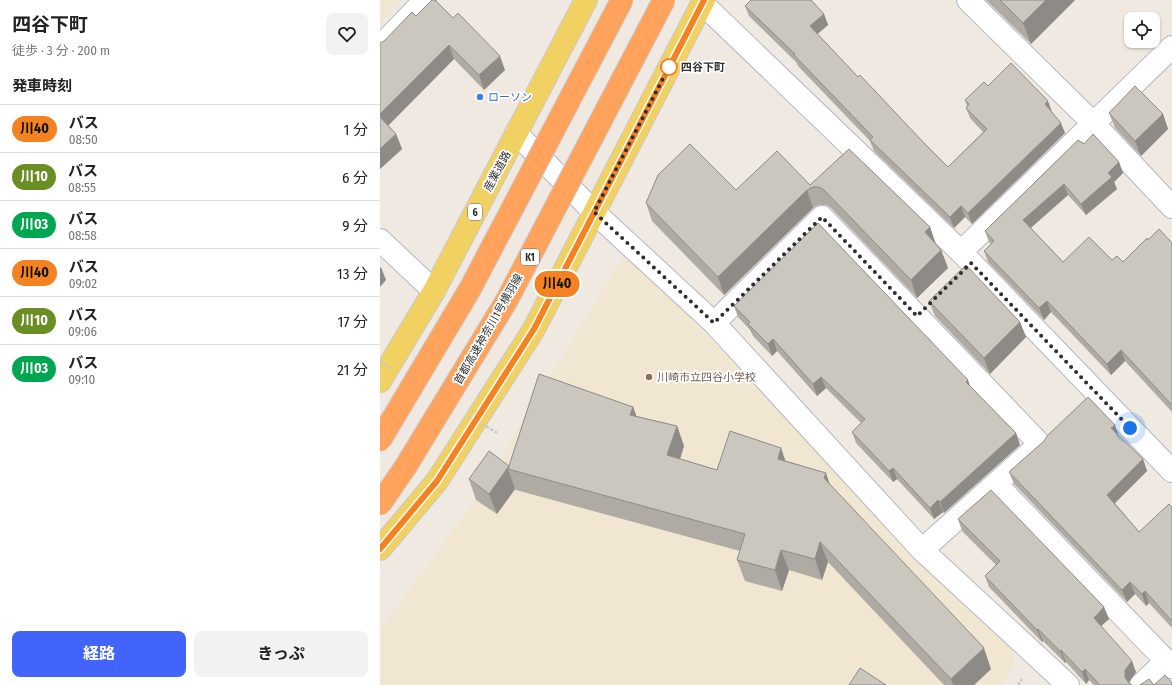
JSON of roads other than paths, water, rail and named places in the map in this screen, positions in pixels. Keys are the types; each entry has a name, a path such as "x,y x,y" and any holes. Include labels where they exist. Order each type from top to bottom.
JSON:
{"highway":[{"path":"380,440 470,289 622,0"},
{"name":"首都高速神奈川1号横羽線","path":"380,504 406,466 507,300 664,0"}],"main road":[{"name":"産業道路","path":"380,381 434,291 586,0"},
{"path":"380,549 437,481 534,329 703,1"}],"street":[{"path":"380,47 425,0"},
{"path":"968,0 1094,124 1172,207"},
{"path":"703,1 966,257 1172,471"},
{"path":"955,279 966,257 1094,124 1172,48"},
{"path":"516,133 594,212 714,323 922,550 1068,685"},
{"path":"714,323 822,217 1040,444 922,550"},
{"path":"380,240 434,291"},
{"path":"917,316 934,300"},
{"path":"996,484 1169,664 1141,685"}],"place":[{"name":"四谷下町","path":"669,67"},
{"name":"ローソン","path":"480,97"},
{"name":"川崎市立四谷小学校","path":"649,377"}]}
